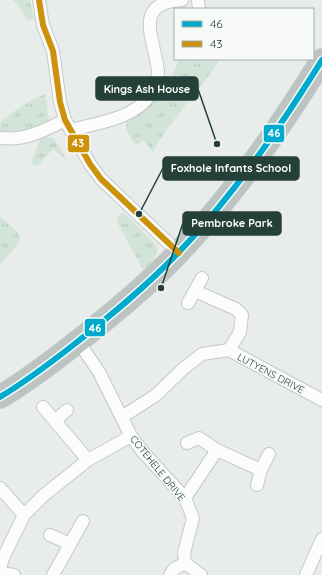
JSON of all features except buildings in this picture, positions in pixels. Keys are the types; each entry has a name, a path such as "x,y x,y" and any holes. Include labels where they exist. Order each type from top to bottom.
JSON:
{"highway":[{"path":"0,397 78,341 133,296 179,253 232,191 299,96 322,60"}],"street":[{"path":"39,0 43,25 53,51 60,102 68,125 88,162 101,179 179,253"},
{"path":"0,138 20,138 68,125 136,110 151,94 158,73 150,35 152,16 158,6 168,1 182,0"},
{"path":"188,303 202,278"},
{"path":"195,291 236,310 242,315 240,332 229,350"},
{"name":"COTEHELE DRIVE","path":"78,341 99,372 131,436 142,451 185,498 193,518 184,553 185,563"},
{"name":"LUTYENS DRIVE","path":"122,417 156,395 184,368 202,354 229,350 322,400"},
{"path":"43,407 88,460"},
{"path":"54,421 67,410"},
{"path":"0,569 3,558 24,515 44,495 88,460 131,436"},
{"path":"188,443 199,438 217,450 261,470"},
{"path":"185,498 217,450"},
{"path":"257,485 261,470 269,454"},
{"path":"0,488 24,515"},
{"path":"53,575 82,521"},
{"path":"50,535 70,544"},
{"path":"306,575 322,539"},
{"path":"170,575 174,569 185,563 201,575"},
{"path":"0,572 14,575"}],"green space":[{"path":"13,0 30,0 34,19 27,21 18,5"},
{"path":"179,60 219,60 168,128 153,152 143,140 136,146 127,132 126,121 139,114 152,101 164,96"},
{"path":"45,94 49,119 48,124 17,133 0,134 0,123 10,114 33,99"},
{"path":"46,136 54,139 67,160 53,149 37,166 31,164 40,139"},
{"path":"123,212 153,241 158,250 154,260 143,270 117,222 117,217"},
{"path":"0,216 18,233 20,239 16,247 0,264"}],"transit line":[{"name":"43","path":"39,0 43,25 53,51 60,102 65,120 90,164 101,179 179,253"},
{"name":"46","path":"0,397 46,366 100,324 179,252 219,207 255,160 290,110 322,60"}],"place":[{"name":"Kings Ash House","path":"217,144"},
{"name":"Foxhole Infants School","path":"139,214"},
{"name":"Pembroke Park","path":"161,288"}]}
